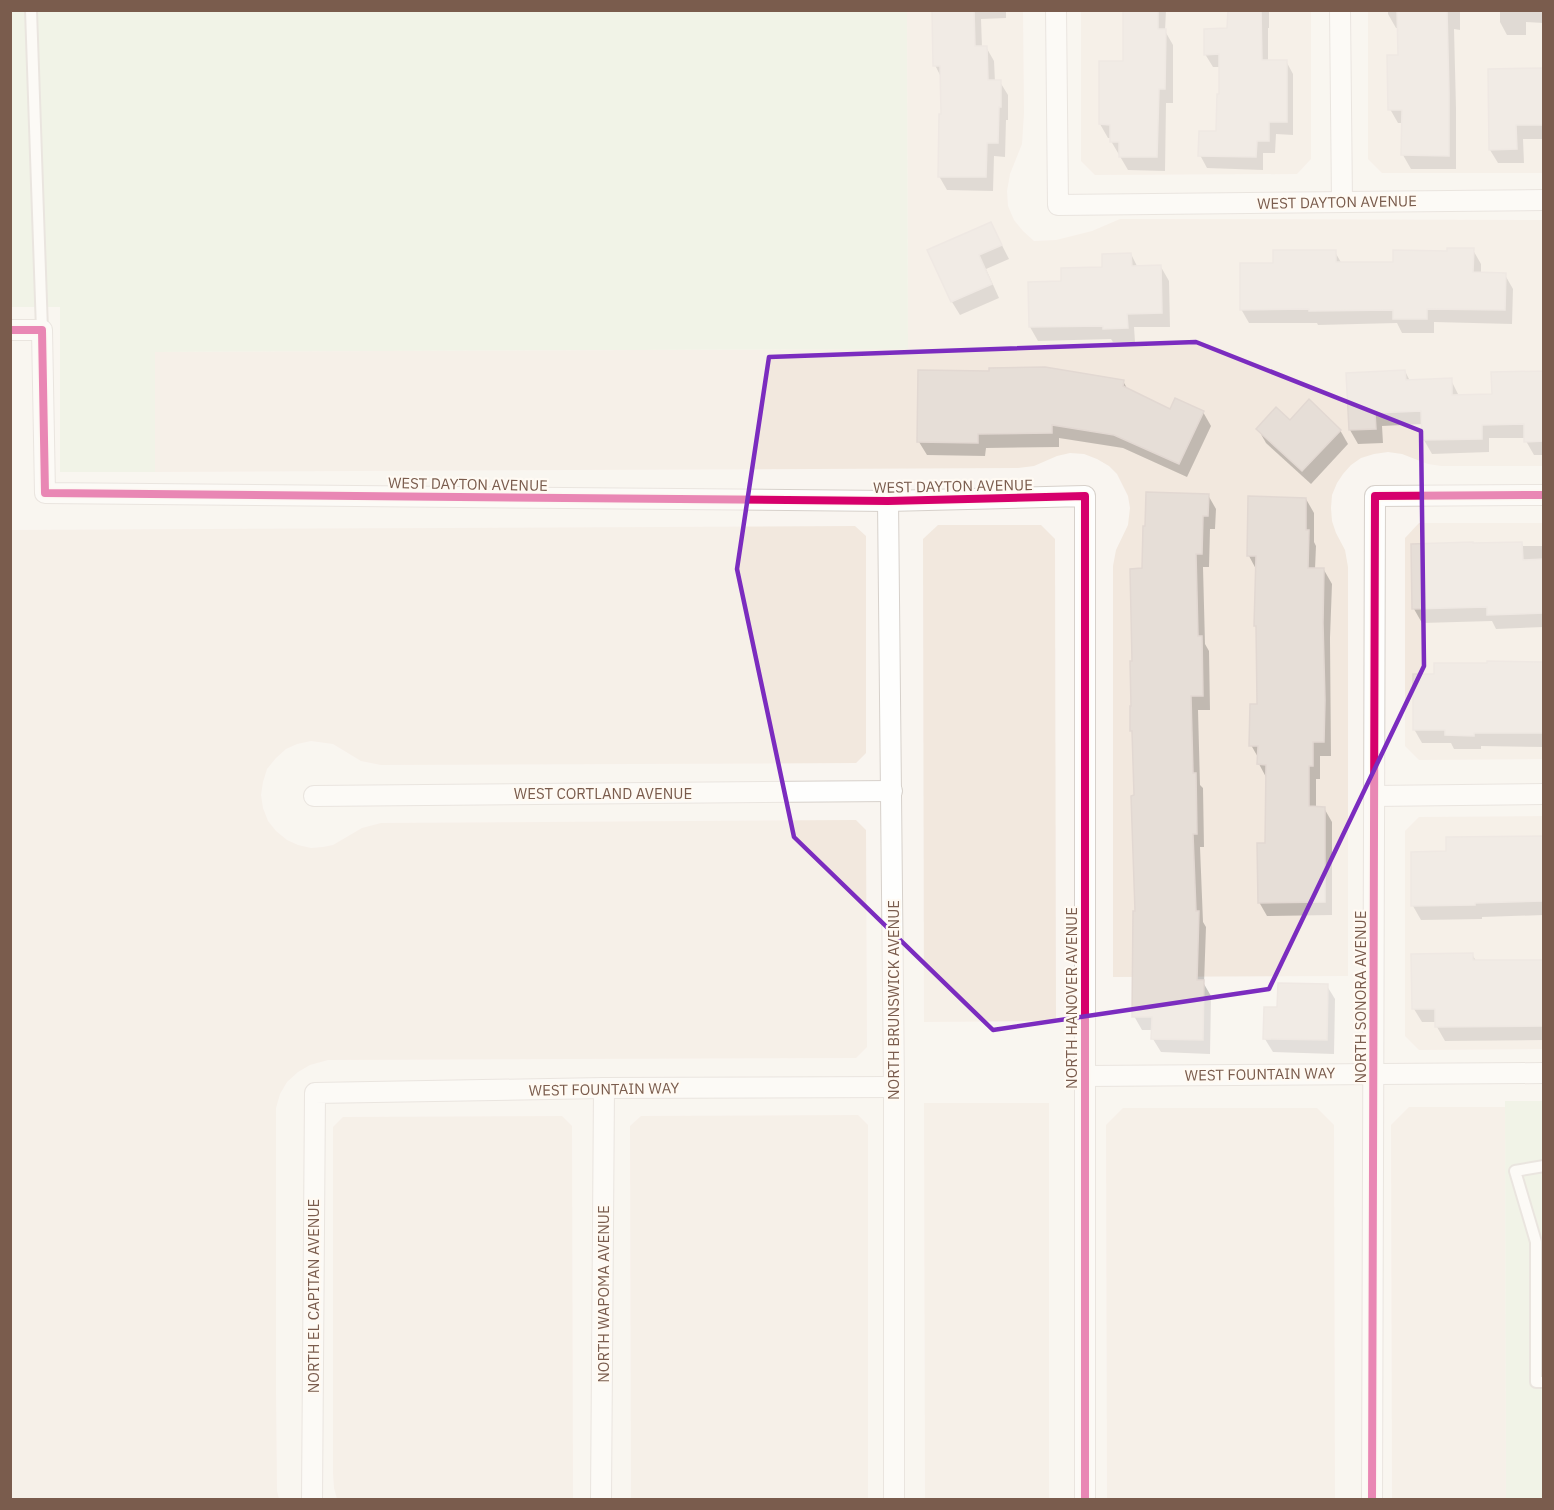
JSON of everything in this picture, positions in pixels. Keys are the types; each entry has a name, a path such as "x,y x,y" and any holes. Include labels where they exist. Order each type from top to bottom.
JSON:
{"street":[{"name":"WEST DAYTON AVENUE","path":"1056,10 1058,205 1544,200"},
{"path":"1340,10 1342,202"},
{"path":"10,330 42,330"},
{"name":"WEST DAYTON AVENUE","path":"42,330 45,493 888,501 1085,496"},
{"name":"NORTH SONORA AVENUE","path":"1372,1500 1375,496 1544,495"},
{"name":"NORTH HANOVER AVENUE","path":"1085,496 1085,1500"},
{"name":"NORTH BRUNSWICK AVENUE","path":"888,501 894,1087 894,1500"},
{"name":"WEST CORTLAND AVENUE","path":"314,795 892,791"},
{"path":"1374,795 1544,794"},
{"name":"WEST FOUNTAIN WAY","path":"1085,1076 1544,1073"},
{"name":"WEST FOUNTAIN WAY","path":"315,1093 604,1088 894,1087"},
{"name":"NORTH WAPOMA AVENUE","path":"601,1500 604,1088"},
{"name":"NORTH EL CAPITAN AVENUE","path":"312,1500 315,1093"}],"lane":[{"path":"32,10 42,330"},
{"path":"1544,1166 1515,1171 1540,1242 1536,1382 1544,1382"}],"highlighted area":[{"path":"1196,342 1421,431 1424,666 1269,989 993,1030 794,837 737,569 769,357"}],"shaded area":[{"path":"907,11 1023,11 1022,144 1010,174 1007,191 1008,206 1014,220 1034,241 1056,240 1092,231 1120,219 1543,220 1543,466 1441,466 1388,452 1361,458 1351,465 1337,483 1332,495 1332,521 1345,550 1348,567 1348,976 1113,977 1113,566 1116,550 1128,525 1130,508 1128,496 1117,474 1097,459 1084,454 1070,453 1034,466 1018,468 155,472 154,352 908,349"},
{"path":"1081,11 1311,11 1311,159 1297,174 1095,175 1081,161"},
{"path":"1368,11 1543,11 1543,173 1382,173 1368,159"},
{"path":"1419,523 1543,523 1543,759 1419,760 1405,746 1405,538"},
{"path":"938,525 1041,525 1055,539 1056,1021 924,1022 923,539"},
{"path":"855,526 866,536 866,753 856,763 381,765 361,761 333,744 311,741 286,749 276,758 267,769 261,795 268,821 276,831 287,840 311,848 333,845 362,828 381,823 856,820 866,830 867,1047 856,1058 328,1060 310,1065 287,1082 276,1108 276,1391 279,1499 11,1499 11,530"},
{"path":"1543,816 1543,1049 1419,1050 1405,1036 1405,831 1419,817"},
{"path":"924,1103 1049,1103 1049,1499 925,1499"},
{"path":"1409,1107 1505,1107 1506,1499 1392,1499 1391,1125"},
{"path":"1123,1108 1317,1108 1334,1125 1335,1499 1107,1499 1106,1125"},
{"path":"858,1115 868,1125 868,1499 631,1499 630,1126 641,1116"},
{"path":"562,1116 572,1126 573,1499 337,1499 333,1473 333,1127 343,1117"}],"green space":[{"path":"10,11 907,11 908,349 155,352 155,472 60,472 60,307 11,307"},
{"path":"1505,1101 1543,1101 1543,1499 1506,1499"}],"building":[{"path":"932,10 974,10 975,46 987,46 988,80 1001,80 998,143 987,143 986,177 938,177 939,114 941,114 940,66 933,66"},
{"path":"1123,10 1158,10 1158,29 1166,29 1165,89 1159,89 1157,157 1119,157 1119,142 1110,142 1110,125 1099,124 1099,61 1123,61"},
{"path":"1228,10 1261,10 1262,60 1287,60 1287,122 1269,122 1269,141 1257,141 1256,157 1198,156 1199,131 1216,131 1217,94 1219,94 1219,54 1204,55 1204,29 1227,28"},
{"path":"1397,10 1447,10 1449,156 1401,155 1402,110 1388,110 1387,55 1398,55"},
{"path":"1544,68 1544,125 1516,125 1517,149 1489,150 1488,69"},
{"path":"991,222 1002,245 979,255 992,284 951,302 927,250"},
{"path":"1447,248 1474,248 1473,272 1506,273 1505,310 1427,309 1427,319 1393,319 1393,310 1240,310 1240,263 1273,263 1273,250 1336,250 1336,262 1393,262 1393,250 1447,251"},
{"path":"1131,253 1132,266 1161,265 1162,313 1127,314 1128,328 1029,327 1028,282 1061,281 1061,268 1102,267 1102,254"},
{"path":"1045,367 1124,380 1123,386 1170,409 1175,398 1204,411 1179,464 1114,435 1052,425 1052,433 978,434 978,443 917,442 918,370 989,371 989,368"},
{"path":"1405,370 1406,380 1452,378 1452,395 1492,394 1491,372 1544,371 1544,441 1524,442 1524,424 1482,425 1482,439 1422,440 1421,411 1375,413 1376,429 1349,430 1346,373"},
{"path":"1309,399 1341,430 1302,471 1256,429 1276,407 1290,420"},
{"path":"1146,492 1209,494 1208,516 1203,516 1202,554 1196,554 1198,636 1202,636 1203,696 1191,696 1197,834 1193,834 1196,911 1199,911 1197,980 1204,980 1203,1040 1151,1039 1152,1017 1132,1017 1133,911 1135,911 1131,796 1134,795 1132,731 1130,731 1130,661 1132,661 1130,569 1142,568"},
{"path":"1248,496 1306,498 1306,530 1309,530 1308,568 1324,568 1324,742 1313,742 1313,766 1309,766 1309,806 1325,807 1325,902 1258,903 1257,843 1265,843 1266,765 1257,764 1258,746 1249,746 1250,704 1257,704 1256,626 1254,626 1256,556 1247,556"},
{"path":"1522,542 1523,560 1544,559 1544,613 1487,615 1487,607 1412,609 1411,544"},
{"path":"1487,661 1544,662 1544,733 1474,733 1474,736 1445,735 1445,730 1413,730 1413,674 1434,674 1434,663 1487,663"},
{"path":"1544,836 1544,901 1411,906 1411,852 1446,851 1446,837"},
{"path":"1473,953 1473,960 1544,960 1544,1026 1435,1027 1435,1009 1412,1009 1411,954"},
{"path":"1278,983 1328,984 1327,1040 1263,1039 1264,1007 1277,1007"}],"cycle path":[{"path":"10,330 42,330 45,493 888,501 1085,496 1085,1500"},
{"path":"1372,1500 1375,496 1544,495"}]}
